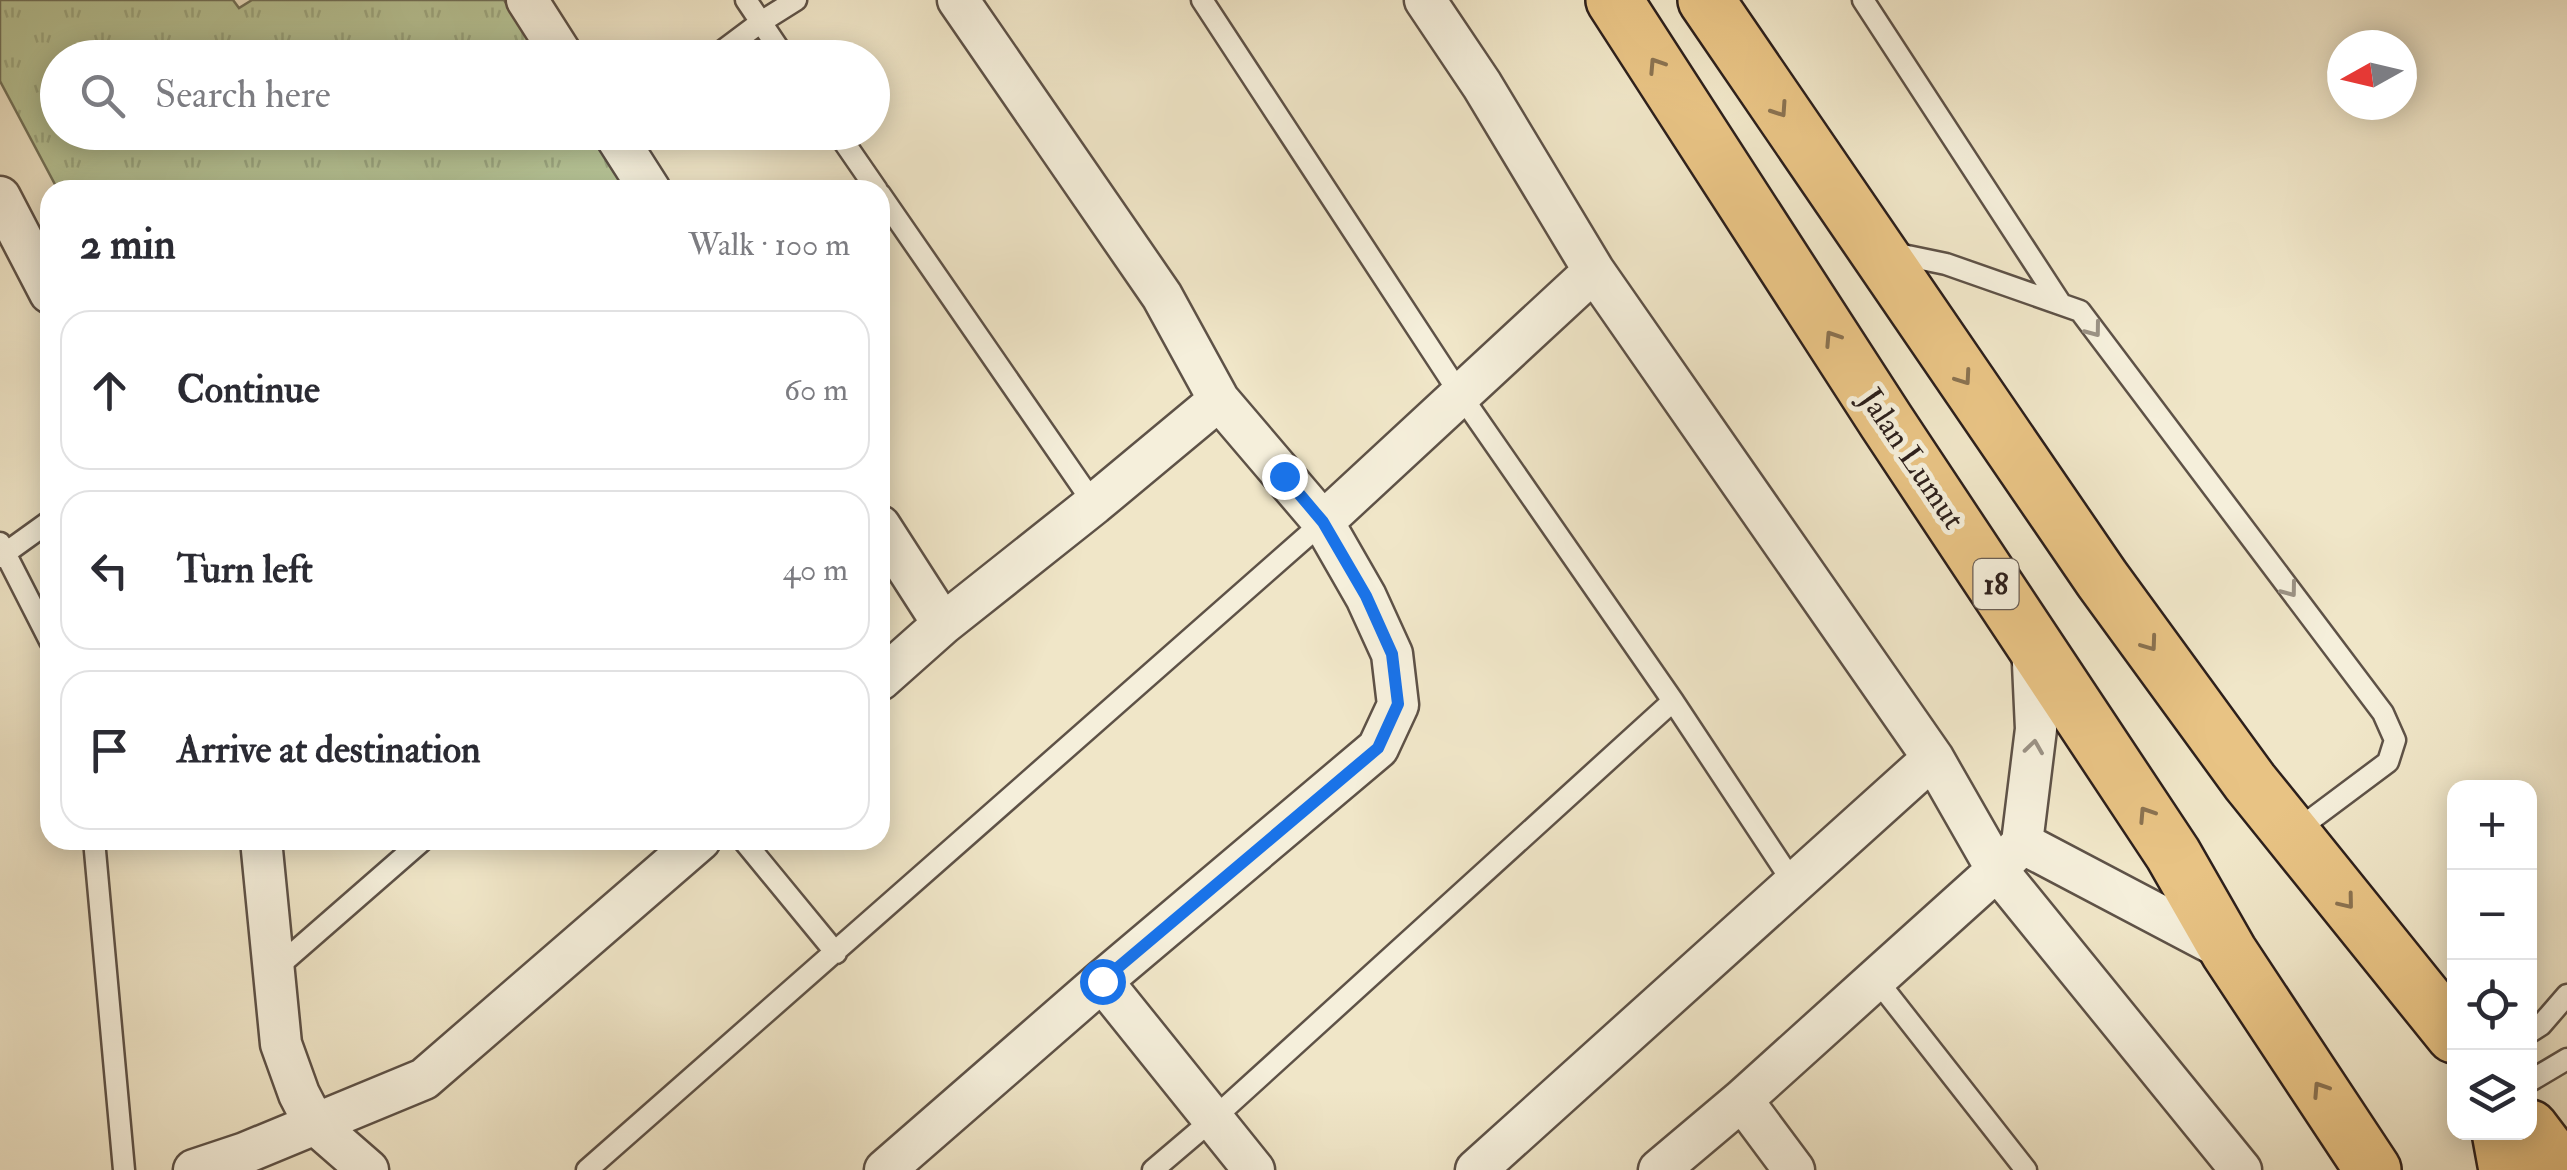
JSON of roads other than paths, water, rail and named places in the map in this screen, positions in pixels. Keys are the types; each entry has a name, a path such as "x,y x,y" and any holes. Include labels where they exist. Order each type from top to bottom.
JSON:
{"main road":[{"name":"Jalan Lumut","path":"1614,0 2173,854 2229,952 2373,1170"},
{"path":"1706,0 2102,579 2250,782 2447,1027"},
{"path":"2537,1137 2562,1170"},
{"path":"2501,1140 2507,1170"}],"street":[{"path":"526,0 552,40"},
{"path":"885,1170 1378,748 1398,704 1392,654 1366,596 1323,522 1219,400 1162,296 958,0"},
{"path":"1426,0 1594,271 1932,758 2010,856 2241,1170"},
{"path":"624,150 644,180"},
{"path":"0,197 40,274"},
{"path":"1323,522 1594,271"},
{"path":"890,671 1219,400"},
{"path":"890,542 943,624"},
{"path":"1659,1170 1742,1100 2010,856 2036,729 2032,640"},
{"path":"1476,1170 1932,758"},
{"path":"262,850 281,1044 314,1123 368,1170"},
{"path":"194,1170 424,1079 688,850"},
{"path":"2010,856 2229,952"},
{"path":"1102,981 1254,1170"},
{"path":"1742,1100 1794,1170"}],"lane":[{"path":"746,0 774,40"},
{"path":"737,40 796,0"},
{"path":"1202,0 1460,394 1674,700 1794,884"},
{"path":"1862,0 2061,304"},
{"path":"849,150 870,180"},
{"path":"890,209 1094,504"},
{"path":"1876,250 1946,264 2080,311 2383,714 2394,740 2388,762 2292,834"},
{"path":"587,1170 1323,522"},
{"path":"40,527 2,552 40,622"},
{"path":"1154,1170 1674,700"},
{"path":"95,850 124,1170"},
{"path":"274,971 412,850"},
{"path":"751,850 836,953"},
{"path":"1876,979 2026,1170"},
{"path":"2537,1028 2567,995"},
{"path":"2537,1077 2567,1059"}]}
